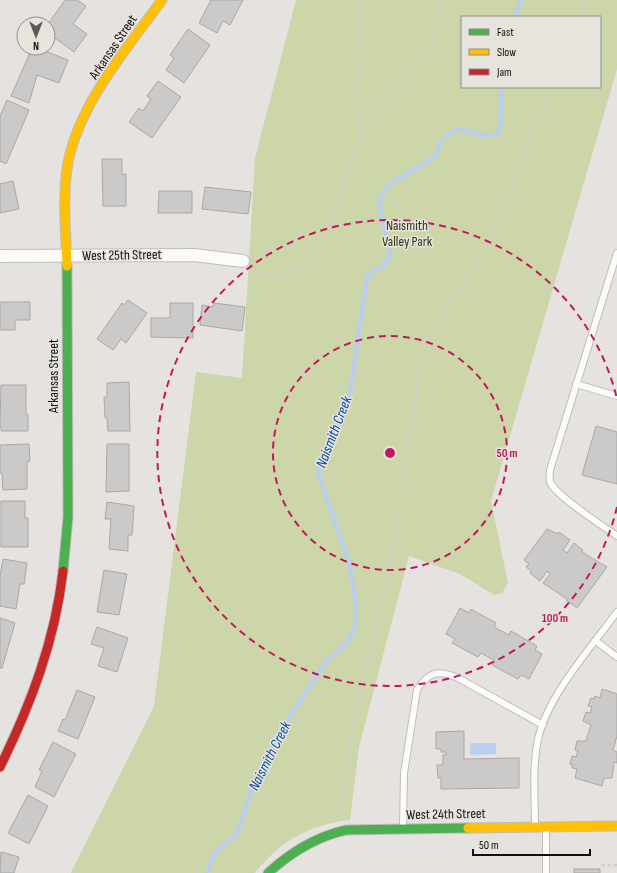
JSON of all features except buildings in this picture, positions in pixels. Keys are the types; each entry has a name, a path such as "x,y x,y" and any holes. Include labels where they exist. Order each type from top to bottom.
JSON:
{"street":[{"name":"Arkansas Street","path":"0,767 23,718 44,667 56,625 66,560 68,517 66,181 70,152 96,96 162,0"},
{"name":"West 25th Street","path":"0,256 194,255 243,261"},
{"name":"West 24th Street","path":"268,873 282,859 317,838 331,832 403,828 617,826"}],"lane":[{"path":"617,253 615,267 576,384 550,470 550,481 554,489 617,536"},
{"path":"576,384 617,396"},
{"path":"536,827 535,774 538,740 546,715 558,693 617,612"},
{"path":"596,641 617,657"},
{"path":"403,828 404,773 418,690 424,680 432,674 446,673 458,678 543,725"},
{"path":"546,827 546,873"}],"path":[{"path":"361,144 356,97 362,0"},
{"path":"243,261 255,275 276,276 301,267 327,235 342,192 348,164 384,102 432,52 442,0"},
{"path":"582,16 587,0"},
{"path":"337,816 346,781 355,705 369,654 392,556 398,521 402,475 420,375 431,331 484,253 500,218 534,125 553,88"},
{"path":"602,865 617,865"}],"green space":[{"name":"Naismith Valley Park","path":"296,0 617,0 617,69 491,501 508,583 502,593 494,595 460,574 409,556 359,747 350,820 335,822 309,830 297,836 275,852 255,873 71,873 154,706 196,372 242,378 255,158"}],"water":[{"path":"470,743 496,743 496,754 470,755"}],"waterway":[{"name":"Naismith Creek","path":"515,16 521,0"},
{"name":"Naismith Creek","path":"207,873 216,851 237,834 257,775 283,727 325,663 349,640 355,627 356,606 350,566 318,472 349,400 367,277 385,265 390,254 379,202 383,192 391,183 435,157 442,139 457,129 482,135 497,135 501,123 501,88"}],"traffic: fast":[{"path":"63,571 68,517 67,266"},
{"path":"268,873 286,858 304,846 324,837 346,830 468,828"}],"traffic: slow":[{"path":"67,266 65,188 68,163 74,141 83,119 106,77 162,0"},
{"path":"468,828 617,826"}],"traffic: jam":[{"path":"0,767 22,720 40,672 54,622 63,571"}]}
